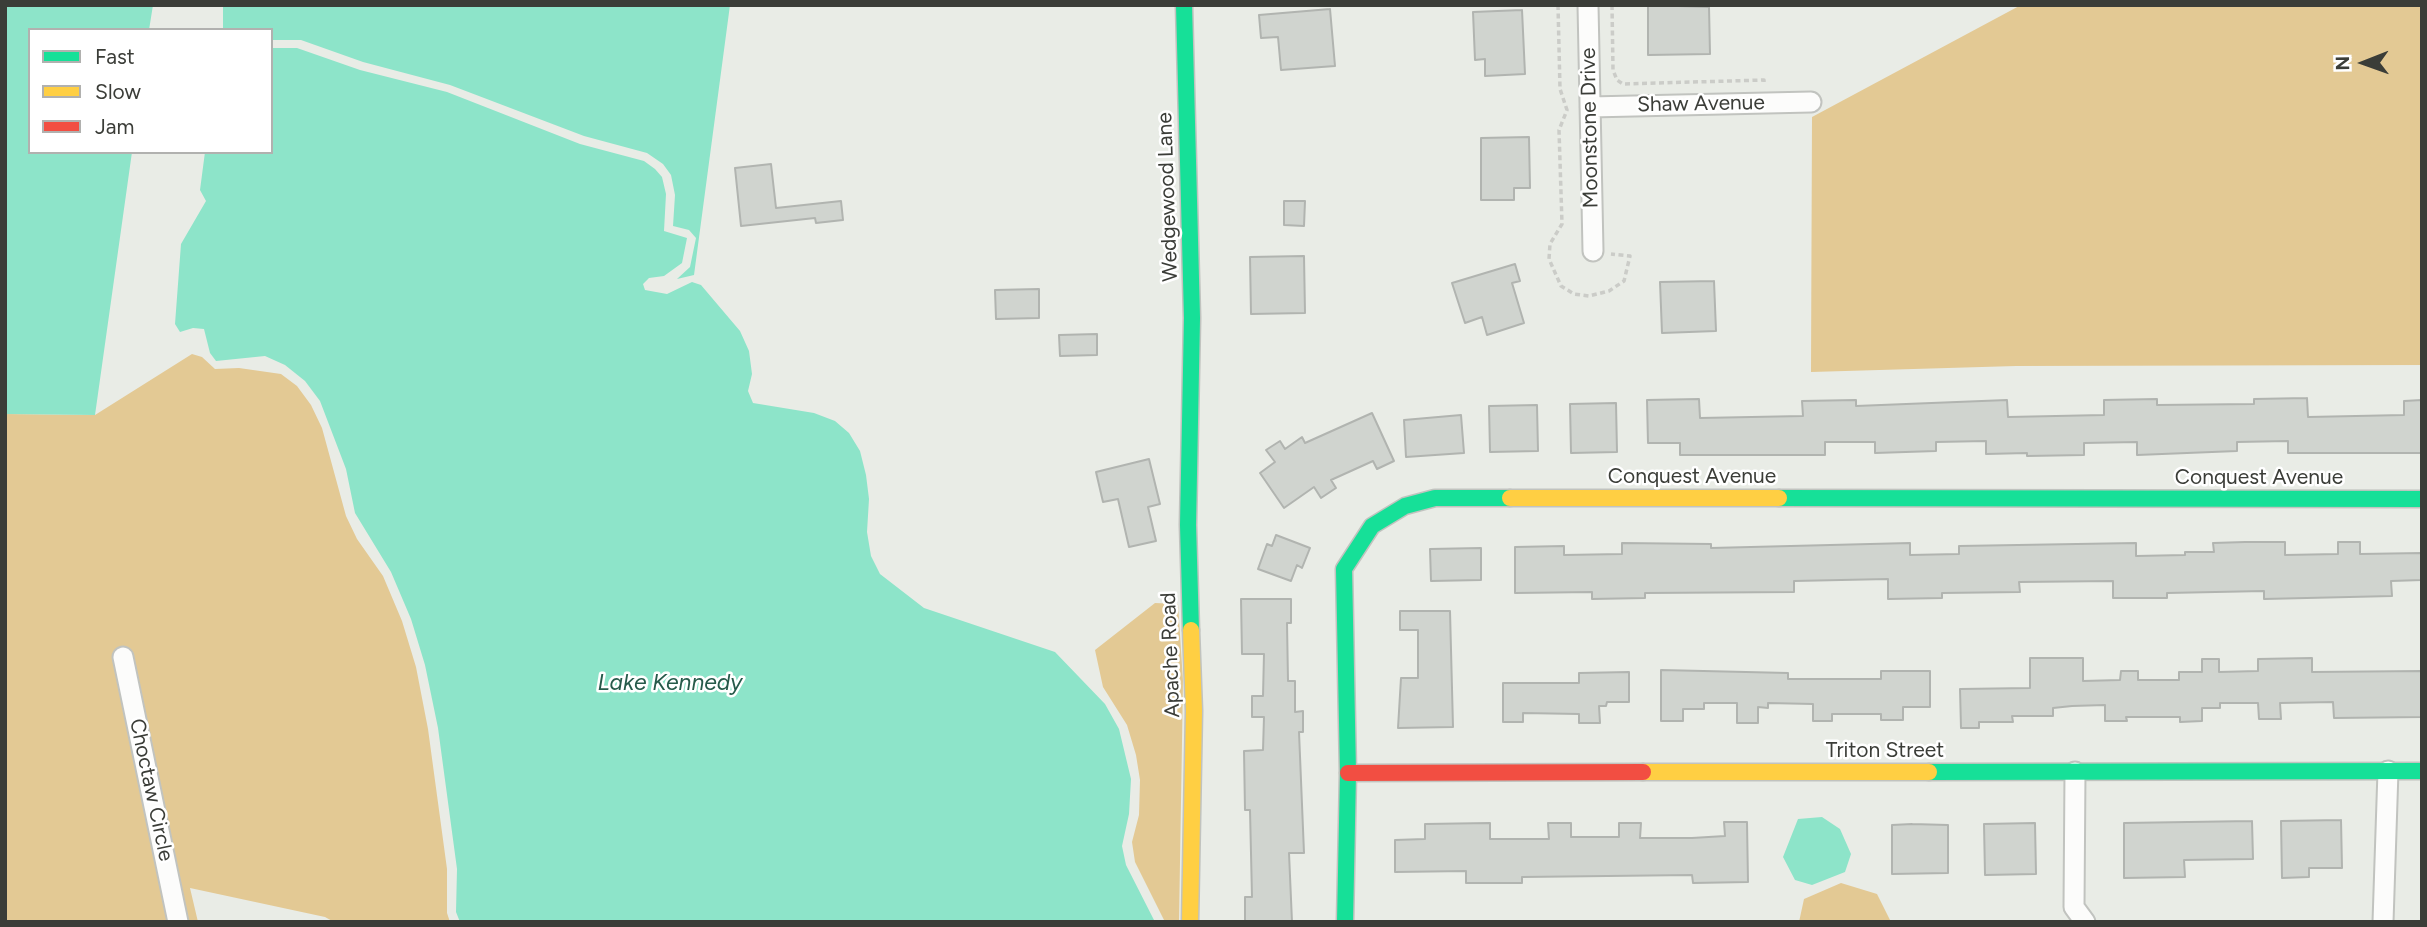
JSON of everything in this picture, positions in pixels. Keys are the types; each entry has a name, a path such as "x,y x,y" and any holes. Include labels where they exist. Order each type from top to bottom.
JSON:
{"street":[{"name":"Wedgewood Lane","path":"1184,5 1191,387"},
{"name":"Moonstone Drive","path":"1588,5 1593,251"},
{"name":"Shaw Avenue","path":"1590,107 1811,102"},
{"name":"Apache Road","path":"1190,922 1194,711 1188,525 1191,387"},
{"name":"Conquest Avenue","path":"1345,922 1348,773 1344,569 1371,526 1405,506 1435,498 2422,499"},
{"name":"Choctaw Circle","path":"123,657 178,922"},
{"path":"2382,922 2388,771"},
{"name":"Triton Street","path":"1348,773 2422,771"},
{"path":"2075,772 2074,906 2085,922"}],"path":[{"path":"1612,5 1613,70 1617,80 1623,84 1764,80 1765,103"}],"shaded area":[{"path":"2021,5 2422,5 2422,365 2016,366 1811,372 1812,117"},
{"path":"192,354 202,357 215,369 239,368 281,374 297,386 311,405 322,428 346,516 357,539 383,576 402,621 416,667 428,729 447,869 447,913 450,922 334,922 325,917 190,888 198,922 5,922 5,414 95,415"},
{"path":"1155,603 1178,604 1183,681 1179,922 1165,922 1135,862 1132,842 1139,815 1140,780 1136,755 1127,725 1103,687 1095,650"},
{"path":"1841,883 1877,894 1891,922 1799,922 1804,899"}],"water":[{"path":"5,5 153,5 149,28 28,28 28,154 132,154 95,415 5,414"},
{"path":"223,5 730,5 694,275 677,279 690,267 696,238 689,230 673,226 675,195 671,175 663,164 647,153 584,136 450,85 363,62 301,40 273,40 273,28 223,28"},
{"name":"Lake Kennedy","path":"273,48 297,48 360,70 447,92 580,144 644,161 655,169 662,177 666,194 664,231 687,238 682,263 664,276 649,278 643,284 645,290 667,294 692,282 701,285 740,331 749,351 752,374 748,391 753,403 814,413 835,421 849,433 860,451 866,475 869,499 867,532 871,556 880,574 924,608 1055,652 1105,704 1119,729 1131,779 1129,814 1122,846 1126,865 1155,922 460,922 456,912 457,869 438,728 425,665 411,619 391,572 355,513 346,469 320,401 305,381 285,365 265,356 216,361 210,353 204,329 193,328 180,332 175,324 181,244 206,201 200,190 205,154 273,154"},
{"path":"1822,817 1840,829 1851,854 1845,872 1812,885 1795,880 1783,857 1798,819"}],"building":[{"path":"1648,5 1709,7 1710,54 1648,55"},
{"path":"1330,9 1335,66 1281,70 1278,37 1261,38 1259,15"},
{"path":"1522,10 1525,74 1485,76 1485,59 1475,60 1473,12"},
{"path":"1529,137 1530,188 1514,188 1514,200 1481,200 1481,138"},
{"path":"771,164 776,208 841,201 843,220 816,223 815,218 741,226 735,168"},
{"path":"1284,201 1305,201 1304,226 1284,225"},
{"path":"1304,256 1305,313 1251,314 1250,257"},
{"path":"1515,264 1520,281 1512,283 1524,323 1487,335 1482,317 1465,323 1452,283"},
{"path":"1714,281 1716,331 1662,333 1660,282"},
{"path":"1039,289 1039,318 996,319 995,290"},
{"path":"1097,334 1097,355 1060,356 1059,335"},
{"path":"2307,398 2308,417 2404,415 2404,401 2422,400 2422,453 2288,453 2288,441 2237,442 2237,451 2137,455 2137,442 2084,443 2084,455 2027,456 2027,453 1986,454 1986,441 1936,442 1936,451 1875,453 1875,442 1825,442 1825,455 1680,455 1680,443 1648,443 1647,400 1699,399 1700,418 1803,416 1802,401 1856,400 1856,406 2007,400 2008,417 2104,415 2104,400 2157,399 2157,405 2254,404 2254,399"},
{"path":"1616,403 1617,452 1571,453 1570,404"},
{"path":"1537,405 1538,451 1490,452 1489,406"},
{"path":"1372,413 1394,461 1377,469 1373,461 1331,480 1336,488 1321,498 1314,487 1284,508 1260,473 1275,462 1266,450 1280,441 1285,449 1302,437 1305,443"},
{"path":"1461,415 1464,453 1406,457 1404,420"},
{"path":"1149,459 1160,504 1148,507 1156,541 1129,547 1118,499 1103,502 1096,472"},
{"path":"1276,535 1310,548 1302,568 1297,565 1291,581 1258,569 1267,544 1272,546"},
{"path":"2285,542 2285,555 2338,554 2338,542 2360,542 2360,554 2422,553 2422,580 2391,581 2392,596 2264,599 2264,591 2167,593 2167,598 2113,598 2113,581 2019,582 2020,592 1942,593 1942,598 1888,599 1888,579 1794,581 1794,592 1645,593 1645,598 1592,599 1592,592 1515,593 1515,547 1564,546 1564,555 1622,554 1622,543 1711,544 1711,548 1910,543 1910,555 1959,554 1959,546 2136,543 2136,556 2214,552 2213,543"},
{"path":"1481,548 1481,580 1431,581 1430,549"},
{"path":"1241,599 1291,599 1291,623 1287,623 1288,681 1295,681 1295,712 1303,711 1303,732 1299,732 1304,853 1289,853 1292,922 1245,922 1245,897 1252,897 1250,810 1245,810 1244,751 1263,750 1264,717 1252,717 1252,696 1263,696 1264,654 1242,654"},
{"path":"1400,611 1450,611 1453,727 1398,728 1401,678 1418,678 1418,630 1400,630"},
{"path":"2030,658 2083,658 2083,681 2120,680 2121,671 2138,671 2138,680 2179,680 2179,672 2202,672 2202,659 2219,659 2219,672 2258,671 2258,659 2312,658 2312,672 2422,671 2422,717 2334,718 2333,702 2280,703 2281,719 2259,719 2258,703 2220,703 2220,708 2202,708 2202,721 2180,722 2180,717 2126,717 2127,721 2105,721 2105,705 2053,708 2053,716 2012,716 2013,722 1979,722 1979,728 1961,728 1960,689 2030,688"},
{"path":"1661,670 1788,673 1788,679 1881,679 1881,671 1930,671 1930,707 1903,707 1903,720 1881,720 1881,714 1832,714 1832,721 1813,721 1813,704 1768,703 1768,708 1758,707 1758,723 1737,723 1737,703 1704,703 1704,709 1683,709 1683,721 1661,721"},
{"path":"1629,672 1629,702 1607,702 1606,706 1599,706 1600,723 1579,723 1579,714 1523,713 1523,722 1503,722 1503,683 1579,683 1579,673"},
{"path":"2341,820 2342,868 2309,868 2309,877 2282,878 2281,821"},
{"path":"2252,821 2253,859 2184,860 2185,877 2124,878 2124,823"},
{"path":"1724,822 1747,822 1748,882 1693,883 1692,875 1522,877 1522,883 1466,883 1466,871 1395,872 1395,840 1425,839 1425,824 1490,823 1490,839 1549,839 1548,823 1571,823 1571,837 1619,837 1619,823 1641,823 1640,838 1692,838 1725,836"},
{"path":"2035,823 2036,874 1985,875 1984,824"},
{"path":"1892,825 1948,825 1948,873 1892,874"}],"traffic: fast":[{"path":"1184,5 1192,318 1188,525 1191,630"},
{"path":"1345,922 1348,773 1344,569 1372,526 1405,506 1435,498 1510,498"},
{"path":"1779,498 2422,499"},
{"path":"1929,772 2422,771"}],"traffic: slow":[{"path":"1510,498 1779,498"},
{"path":"1190,922 1194,711 1191,630"},
{"path":"1643,772 1929,772"}],"traffic: jam":[{"path":"1348,773 1643,772"}]}
